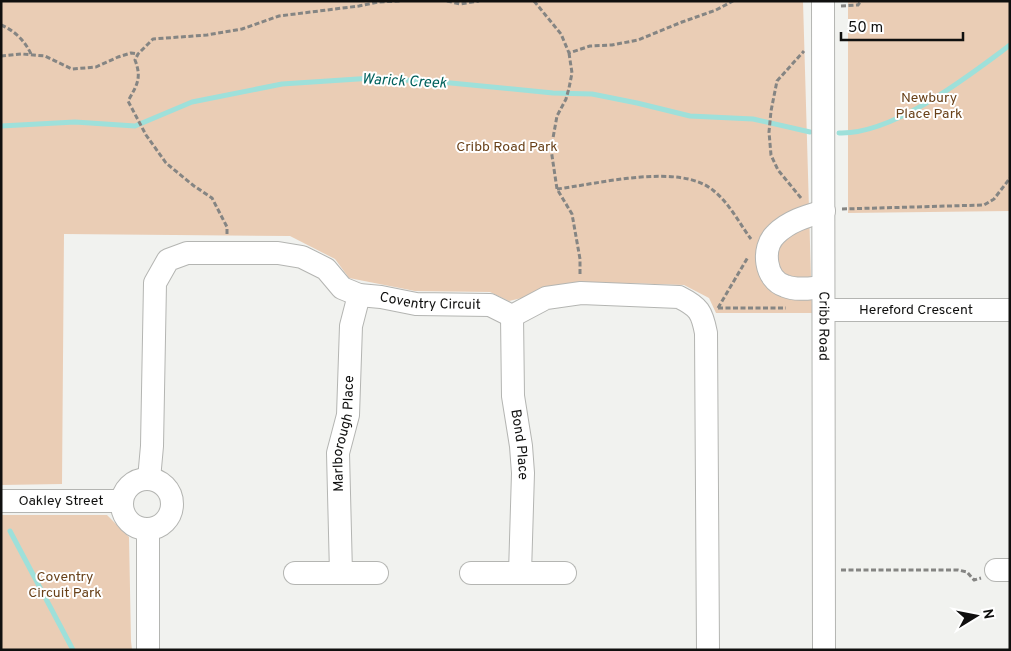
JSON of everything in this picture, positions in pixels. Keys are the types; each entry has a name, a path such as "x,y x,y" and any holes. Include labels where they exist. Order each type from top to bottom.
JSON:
{"street":[{"name":"Cribb Road","path":"823,1 824,650"},
{"path":"824,211 798,219 780,231 770,243 767,256 770,271 783,286 793,289 824,287"},
{"name":"Coventry Circuit","path":"149,479 152,446 155,283 168,260 187,252 278,253 302,257 326,269 342,288 359,295 416,304 490,305 512,316"},
{"path":"512,316 546,298 581,293 680,297 694,304 702,315 706,333 708,650"},
{"name":"Marlborough Place","path":"341,573 338,452 348,415 350,326 359,295"},
{"name":"Hereford Crescent","path":"824,310 1010,310"},
{"name":"Bond Place","path":"512,316 513,396 522,446 523,473 520,573"},
{"path":"149,479 158,482 166,488 172,505 170,514 164,522 157,527 148,529 137,527 128,521 123,512 122,501 125,492 131,484 149,479"},
{"name":"Oakley Street","path":"1,501 122,501"},
{"path":"148,529 148,650"},
{"path":"294,572 377,573"},
{"path":"471,573 565,573"}],"path":[{"path":"224,252 227,227 212,198 166,163 146,135 128,101 136,87 139,72 134,60 138,54 153,39 207,35 242,29 279,16 379,2 400,1"},
{"path":"447,1 460,4 479,1"},
{"path":"534,1 560,34 568,53 572,73 566,99 557,116 551,149 557,189 572,214 580,259 581,293"},
{"path":"568,53 590,46 638,40 716,10 733,1"},
{"path":"1,25 11,29 27,46 31,54"},
{"path":"769,132 777,81 804,51 807,42"},
{"path":"1,56 31,54 45,56 72,69 96,67 118,57 131,53 138,54"},
{"path":"557,189 642,176 691,179 713,190 730,207 755,245"},
{"path":"824,211 845,208 984,204 994,199 1010,178"},
{"path":"702,315 718,308 793,308"},
{"path":"835,570 958,570 967,572 974,580 1003,570"}],"green space":[{"name":"Cribb Road Park","path":"1,1 803,1 812,313 716,313 709,298 684,285 625,283 573,286 509,301 490,292 415,291 349,278 335,259 290,236 64,234 62,484 1,485"},
{"name":"Newbury Place Park","path":"848,1 1010,1 1010,211 848,213"},
{"name":"Coventry Circuit Park","path":"1,515 107,515 129,537 132,650 1,650"}],"waterway":[{"name":"Warick Creek","path":"839,133 860,131 882,125 929,102 973,73 1010,45"},
{"name":"Warick Creek","path":"1,126 75,122 135,126 192,102 282,84 373,78 553,93 592,94 690,116 753,119 810,132"},
{"name":"Warick Creek","path":"10,531 73,650"}]}
